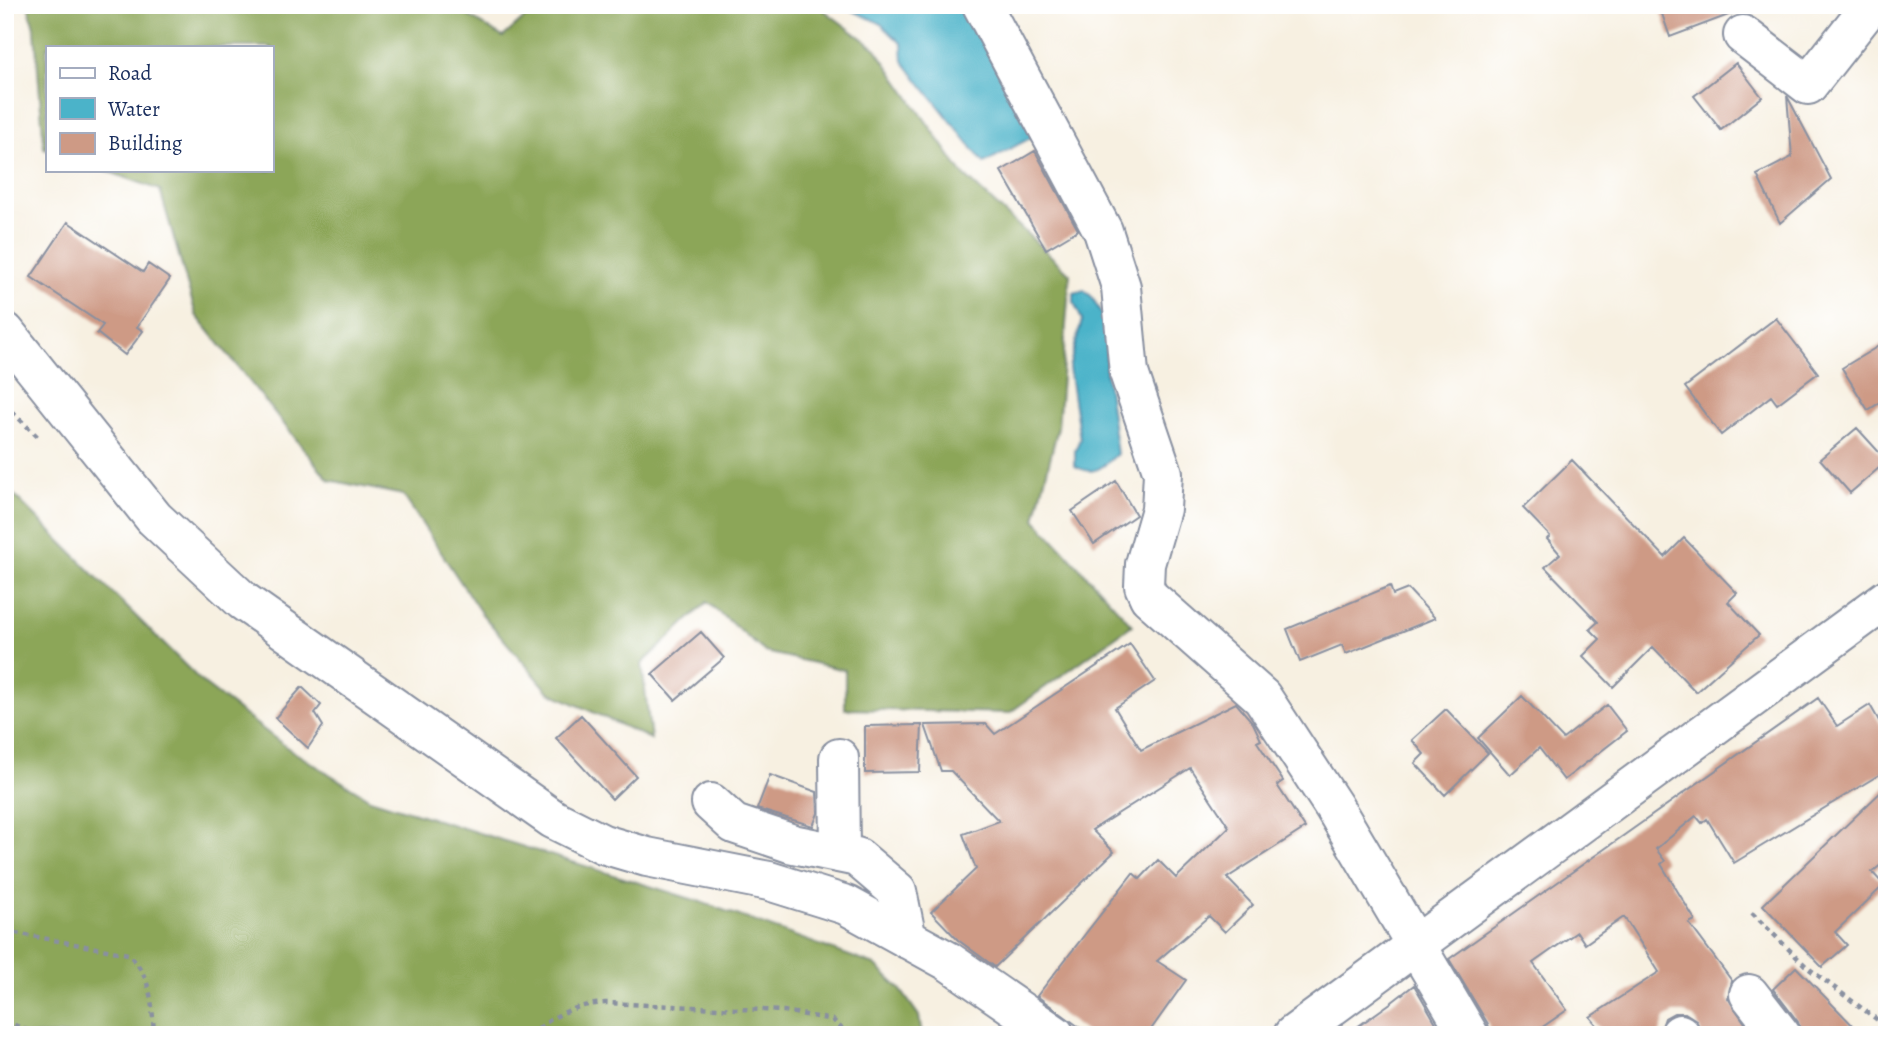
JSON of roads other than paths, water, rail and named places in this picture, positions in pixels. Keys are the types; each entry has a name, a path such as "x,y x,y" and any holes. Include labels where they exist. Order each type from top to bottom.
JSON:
{"street":[{"path":"982,5 1102,231 1121,287 1129,373 1163,473 1161,509 1145,564 1144,586 1149,597 1262,697 1334,807 1469,1035"},
{"path":"1743,35 1808,85 1871,5"},
{"path":"5,332 155,518 243,601 553,819 603,844 647,858 769,881 846,905 948,961 1055,1035"},
{"path":"1293,1035 1887,599"},
{"path":"839,758 840,853"},
{"path":"710,803 734,824 793,844 857,856 897,891 907,939"},
{"path":"1749,994 1781,1035"}],"water":[{"path":"840,5 963,5 1034,136 984,163 903,61 902,44 880,23"},
{"path":"1084,290 1092,297 1107,324 1106,372 1117,454 1098,469 1088,471 1075,466 1075,451 1080,439 1069,368 1082,320 1074,302 1074,293"}]}
